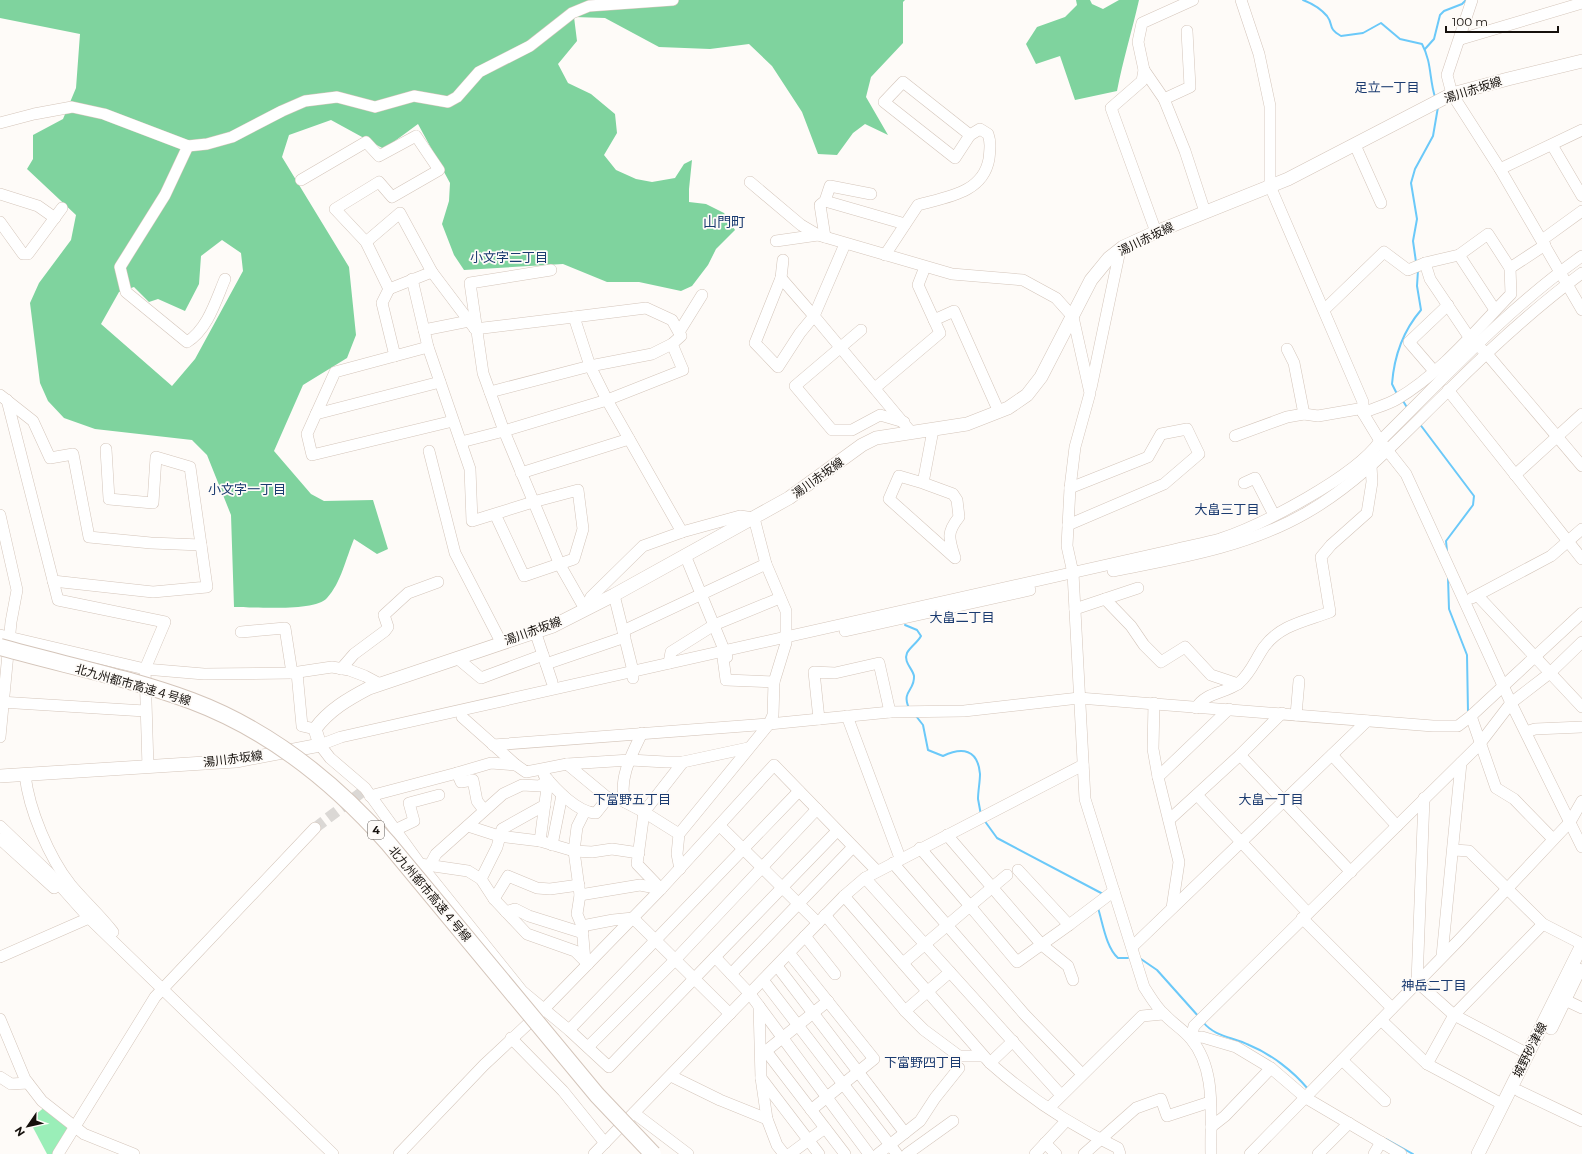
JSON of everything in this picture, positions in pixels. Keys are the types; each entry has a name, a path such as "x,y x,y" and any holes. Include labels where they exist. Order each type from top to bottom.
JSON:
{"highway":[{"name":"北九州都市高速４号線","path":"3,640 192,702 229,718 262,736 318,774 341,794 374,827 597,1095 653,1154"},
{"name":"北九州都市高速４号線","path":"0,657 190,710 257,745 336,802 383,854 597,1109 640,1154"}],"main road":[{"name":"湯川赤坂線","path":"315,729 324,717 345,702 369,688 501,642 554,626 614,595 789,498 862,445 876,438 907,427 933,430 967,424 1008,408 1027,395 1041,376 1091,280 1109,258 1120,250 1156,232 1288,179 1448,96 1508,78 1582,61"},
{"path":"315,729 320,745"},
{"name":"湯川赤坂線","path":"0,776 236,761 320,745"},
{"name":"城野砂津線","path":"1478,1154 1582,944"},
{"name":"城野砂津線","path":"1488,1154 1582,965"}],"street":[{"path":"0,124 34,114 72,107 104,114 188,146 207,144 232,137 282,111 305,101 337,96 375,107 414,96 448,102 457,97 479,72 530,46 572,13 590,6 673,0"},
{"path":"1156,232 1111,108 1142,81 1144,70 1138,42 1142,23 1193,0"},
{"path":"1241,0 1259,54 1270,106 1270,186 1324,310 1364,410 1380,441 1406,474 1511,702 1570,822 1580,836 1582,847"},
{"path":"1472,0 1447,75 1448,96 1500,169 1582,310"},
{"path":"1460,39 1582,3"},
{"path":"1164,99 1190,87 1187,31"},
{"path":"1144,70 1164,99 1185,151 1205,212"},
{"path":"885,255 918,205 964,192 976,185 987,169 991,144 988,134 980,129 970,135 955,158 884,102 903,82 970,135"},
{"path":"1500,169 1582,130"},
{"path":"301,180 366,142 379,156 416,136 439,170 392,197 379,182 336,208 366,242 389,289"},
{"path":"1355,145 1381,204"},
{"path":"1552,145 1582,196"},
{"path":"188,146 165,195 120,267 123,283 126,292 187,342 195,337 208,319 225,279"},
{"path":"750,182 801,226 822,236 845,244 952,274 1023,280 1056,298 1073,317 1090,393"},
{"path":"822,236 820,205 825,201 830,186 871,194"},
{"path":"0,194 38,206 55,218"},
{"path":"825,201 905,224"},
{"path":"0,222 24,254 28,254 62,208"},
{"path":"1510,268 1544,243 1582,211"},
{"path":"366,242 400,213 432,272 472,325"},
{"path":"320,745 341,737 725,656 786,640 1073,576 1220,539 1274,515 1339,478 1374,450 1380,441 1410,411 1473,341 1495,310 1511,294 1510,268 1488,234 1459,255 1420,265 1408,270 1384,252 1324,310"},
{"path":"776,241 822,236"},
{"path":"783,260 781,278 755,343 778,367 800,333 814,316 845,244"},
{"path":"1120,250 1090,393 1075,447 1070,488 1068,546 1073,576 1085,799 1144,987 1163,1014 1191,1038 1201,1054 1207,1070 1210,1102 1211,1154"},
{"path":"1459,255 1495,310"},
{"path":"1235,436 1287,417 1304,414 1318,416 1364,410 1400,397 1582,256"},
{"path":"1420,265 1473,341 1487,354 1582,466"},
{"path":"875,388 940,333 918,285 926,267"},
{"path":"551,270 470,283 472,325 483,373 504,431 560,565 585,609"},
{"path":"395,356 382,303 389,289 432,272"},
{"path":"1073,576 1210,551 1255,537 1307,513 1371,466 1487,354 1582,273"},
{"path":"781,278 841,347 907,427"},
{"path":"412,279 428,347 470,469 472,521 533,502 578,490 583,529 574,559 524,576 495,514"},
{"path":"679,332 702,295"},
{"path":"1434,372 1409,342 1448,305"},
{"path":"424,330 574,317 646,308 672,320 681,336 672,344 652,354 590,366 490,392"},
{"path":"934,320 954,311 999,412"},
{"path":"574,317 590,366 607,400 682,532"},
{"path":"861,330 795,386 832,430 852,430 880,415 907,427"},
{"path":"461,442 504,431 607,400 683,370 672,344"},
{"path":"428,347 335,372 307,434 312,454 453,421"},
{"path":"1287,349 1294,363 1304,414"},
{"path":"316,414 440,382"},
{"path":"1448,390 1582,559"},
{"path":"3,397 34,421 50,458 73,454 89,536 151,544 201,545"},
{"path":"3,397 58,600 165,622 145,669 145,711 148,767"},
{"path":"1515,475 1582,414"},
{"path":"1068,525 1164,484 1199,454 1187,429 1161,434 1148,457 1070,488"},
{"path":"923,483 933,430"},
{"path":"521,472 629,439"},
{"path":"52,581 153,592 207,587 190,467 156,457 153,503 109,499 106,449"},
{"path":"430,451 455,553 501,642"},
{"path":"1196,708 1201,699 1238,684 1248,675 1260,654 1275,634 1288,626 1330,612 1321,557 1331,545 1367,513 1372,482 1371,466"},
{"path":"899,476 923,483 953,494 957,500 959,516 951,527 949,539 955,558 889,498 899,476"},
{"path":"1244,483 1255,478 1274,515"},
{"path":"0,514 17,590 11,622 3,640 0,737"},
{"path":"585,609 591,598 643,546 682,532 740,516 754,518 766,564 786,611 786,640 774,682 773,715 769,724 679,834 676,854 680,870"},
{"path":"1464,602 1478,596 1551,556 1582,529"},
{"path":"685,555 725,656 726,680 774,682"},
{"path":"457,658 481,678 545,659 624,634 701,594 766,564"},
{"path":"341,669 354,654 385,631 388,627 384,615 408,594 438,582"},
{"path":"1075,609 1138,588"},
{"path":"614,595 633,675"},
{"path":"1478,596 1582,707"},
{"path":"668,663 671,652 714,625 780,598"},
{"path":"1105,599 1131,626 1144,645 1161,662 1185,647 1211,674 1238,684"},
{"path":"493,745 769,724 890,712 964,711 1079,698 1433,726 1458,726 1504,687 1582,613"},
{"path":"240,632 284,628 294,673 302,726 315,729"},
{"path":"535,631 552,682"},
{"path":"3,640 145,669 204,674 294,673 332,667 365,676 380,684"},
{"path":"1191,1038 1194,1026 1424,798 1462,763 1479,744 1511,702 1550,673 1582,642"},
{"path":"320,745 344,744 462,717 633,675 668,663 725,656"},
{"path":"818,719 814,672 835,673 879,663 890,712"},
{"path":"1296,715 1299,681"},
{"path":"1,702 145,711"},
{"path":"1154,703 1153,749 1158,777 1179,862 1172,908"},
{"path":"1158,777 1229,709"},
{"path":"1169,820 1240,755 1282,713"},
{"path":"847,716 897,861 947,926 1025,1015 1082,1074"},
{"path":"462,717 516,765 526,772 567,764 630,760 683,762 748,748"},
{"path":"1469,718 1494,782 1514,799 1554,838"},
{"path":"1132,947 1367,721"},
{"path":"1526,732 1535,729 1582,727"},
{"path":"625,802 623,796 624,780 630,760 642,733"},
{"path":"320,745 330,758 366,792 395,830 425,864 522,991 569,1030 609,1067 693,978 837,831"},
{"path":"1240,755 1351,872"},
{"path":"1332,755 1397,826"},
{"path":"661,889 637,864 644,812 683,762"},
{"path":"366,792 457,773 491,763 516,765"},
{"path":"1442,956 1462,763"},
{"path":"567,764 608,798 625,802 679,834"},
{"path":"399,1154 511,1038 544,1009 586,962 633,918 680,870 774,765 877,871"},
{"path":"594,1154 821,919 865,878 920,848 1083,765"},
{"path":"540,770 556,790 588,813 596,813 608,798"},
{"path":"457,773 461,782 473,780 477,801 484,810"},
{"path":"24,775 37,822 44,839 71,885 106,922 140,966"},
{"path":"540,842 548,780"},
{"path":"425,864 503,794 522,785 540,786 548,780"},
{"path":"569,1030 799,791"},
{"path":"395,830 414,820 409,803 439,795"},
{"path":"552,845 562,795"},
{"path":"1197,795 1241,842 1305,915 1392,1008"},
{"path":"1417,982 1424,798"},
{"path":"1250,1154 1306,1098 1506,887 1570,822 1582,801"},
{"path":"481,879 502,829 545,805"},
{"path":"588,1048 675,960 817,809"},
{"path":"585,811 577,827 574,851 579,890 577,914 582,930 586,962"},
{"path":"0,826 48,872 90,918"},
{"path":"468,826 499,836 540,842 574,851 592,852 612,849 639,853"},
{"path":"720,826 799,904 821,919 924,1030 959,1056 986,1059 1013,1041"},
{"path":"58,1154 163,988 315,828"},
{"path":"947,835 1042,945 1068,966 1073,980"},
{"path":"0,839 90,918 333,1154"},
{"path":"731,974 854,847"},
{"path":"920,848 1017,962 1069,925 1114,890"},
{"path":"1454,850 1469,851 1543,924 1582,944"},
{"path":"425,864 468,871 481,879 494,899 527,934 575,951 586,962"},
{"path":"48,872 55,874 60,866"},
{"path":"1018,870 1069,925"},
{"path":"903,963 1007,875"},
{"path":"494,899 508,876 537,888 579,890 640,885 661,889"},
{"path":"865,878 1061,1095"},
{"path":"844,896 986,1059 1009,1081 1066,1121 1118,1148 1120,1154"},
{"path":"506,912 515,909 529,916 582,930 613,920 633,918"},
{"path":"0,957 90,918"},
{"path":"633,918 730,1014"},
{"path":"1427,1064 1454,1015 1543,924"},
{"path":"805,936 835,974"},
{"path":"789,953 874,1059 811,1110"},
{"path":"715,957 750,994 869,1154"},
{"path":"777,966 905,1133"},
{"path":"905,1011 950,972"},
{"path":"763,980 897,1154"},
{"path":"1417,982 1454,1015 1528,1054"},
{"path":"1565,1000 1582,1008"},
{"path":"828,1001 766,1051 845,1154"},
{"path":"759,1006 761,1078 767,1119 777,1145 784,1154"},
{"path":"1049,1108 1142,1016 1163,1014"},
{"path":"0,1019 28,1083 42,1101 84,1134 134,1154"},
{"path":"1381,1020 1427,1064 1502,1104"},
{"path":"1191,1038 1202,1037 1236,1047 1271,1068 1306,1098 1401,1154"},
{"path":"511,1038 563,1092 605,1143"},
{"path":"1342,1060 1385,1101"},
{"path":"878,1154 920,1121 935,1098 959,1068"},
{"path":"1210,1127 1225,1116 1271,1068"},
{"path":"671,1076 720,1100 767,1119"},
{"path":"0,1077 11,1084 28,1083"},
{"path":"761,1078 819,1154"},
{"path":"1519,1091 1582,1121"},
{"path":"1084,1154 1136,1108 1161,1100 1167,1116 1210,1102"},
{"path":"634,1113 688,1154"},
{"path":"907,1154 953,1121"},
{"path":"1035,1154 1066,1121"},
{"path":"1318,1154 1349,1123"},
{"path":"790,1154 825,1128"},
{"path":"318,1154 321,1142"},
{"path":"1374,1154 1381,1142"},
{"path":"1046,1143 1056,1154"}],"green space":[{"path":"0,0 905,0 903,2 903,43 871,77 866,97 888,135 865,124 853,133 837,155 818,154 802,112 772,66 749,44 710,49 659,47 605,18 574,17 577,41 558,64 568,83 591,94 615,114 617,133 604,155 616,170 636,179 652,182 675,178 684,164 692,160 689,202 706,204 724,213 735,230 716,249 708,265 692,286 681,291 639,282 607,282 563,264 464,270 454,255 442,224 449,201 450,183 418,124 384,149 331,120 289,135 282,157 349,267 356,335 347,358 303,385 274,451 311,494 324,501 373,500 388,549 377,554 354,539 340,578 327,598 310,605 283,608 234,607 231,515 207,455 192,440 95,429 64,418 48,401 40,383 30,303 39,283 71,240 76,215 27,169 33,159 33,135 63,119 76,88 80,34 0,18","holes":["222,240 241,253 243,271 195,359 172,386 101,324 119,292 134,287 149,302 158,299 185,311 199,284 201,256"]},
{"path":"1076,0 1090,0 1092,4 1103,9 1119,0 1139,0 1117,91 1075,100 1060,56 1036,64 1026,44 1037,27 1065,17 1077,5"},
{"path":"46,1106 71,1129 53,1154 47,1154 29,1120"}],"waterway":[{"path":"1303,0 1316,6 1325,13 1329,19 1332,29 1341,36 1363,33 1381,23 1400,39 1422,44 1429,64 1435,97"},
{"path":"1425,49 1434,39 1440,15 1444,11 1462,4 1466,0"},
{"path":"1416,262 1413,241 1417,219 1411,183 1415,169 1433,136 1438,107"},
{"path":"1397,394 1392,384 1397,354 1404,336 1421,310 1417,286 1418,270"},
{"path":"1403,401 1408,409"},
{"path":"1419,423 1474,496 1473,505 1446,541 1447,551"},
{"path":"1448,578 1449,609 1467,655 1468,712"},
{"path":"905,625 917,630 921,636 908,651 906,656 907,662 914,676 913,685 907,694 909,708"},
{"path":"916,716 923,725 928,750 943,756 950,753 963,751 968,752 976,759 980,774 978,799 981,815"},
{"path":"984,820 997,838 1103,894"},
{"path":"1098,908 1105,935 1111,948 1118,958 1128,958"},
{"path":"1138,957 1157,970 1199,1017"},
{"path":"1203,1022 1213,1031 1243,1042 1273,1058 1296,1076 1308,1089"},
{"path":"1386,1139 1413,1154"}],"tunnel":[{"path":"315,828 362,792"}],"district":[{"name":"足立一丁目","path":"1387,87"},
{"name":"山門町","path":"724,222"},
{"name":"小文字二丁目","path":"509,257"},
{"name":"小文字一丁目","path":"247,489"},
{"name":"大畠三丁目","path":"1227,509"},
{"name":"大畠二丁目","path":"962,617"},
{"name":"下富野五丁目","path":"632,799"},
{"name":"大畠一丁目","path":"1271,799"},
{"name":"神岳二丁目","path":"1434,985"},
{"name":"下富野四丁目","path":"923,1062"}]}
